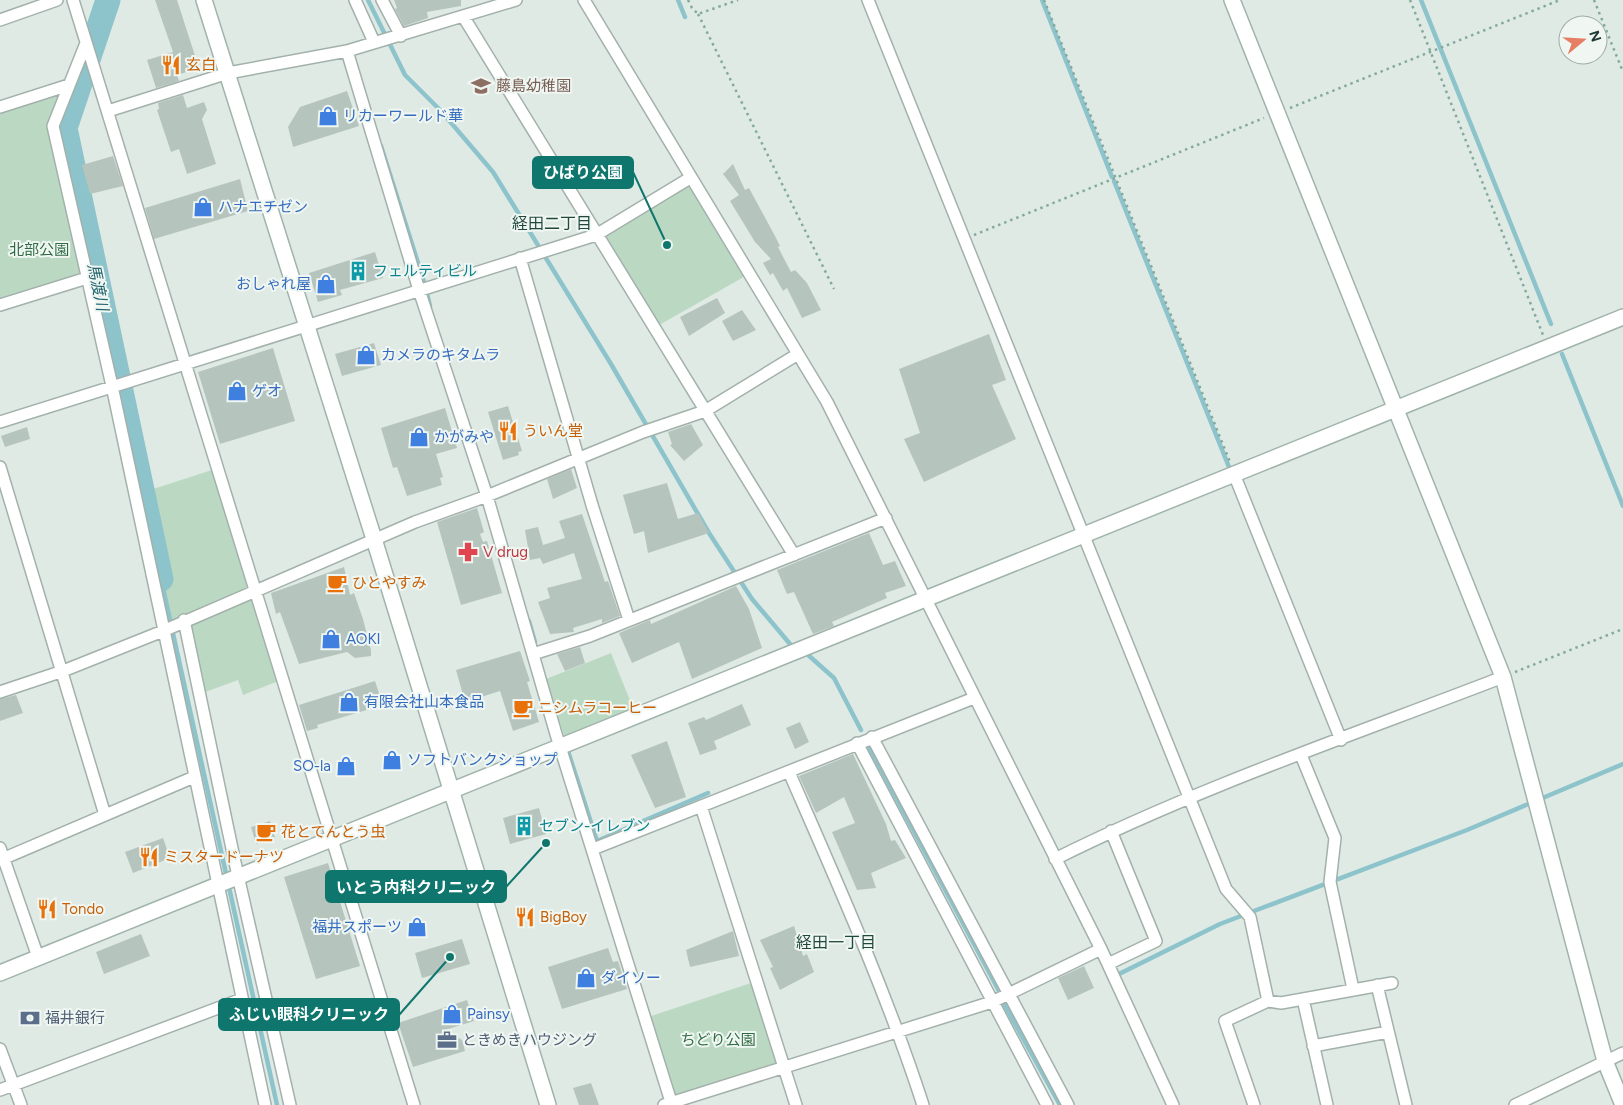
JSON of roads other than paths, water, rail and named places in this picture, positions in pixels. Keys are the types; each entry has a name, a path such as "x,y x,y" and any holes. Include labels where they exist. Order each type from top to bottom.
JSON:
{"street":[{"path":"0,20 57,0"},
{"path":"73,0 414,1105"},
{"path":"204,0 374,539 548,1105"},
{"path":"355,0 374,42"},
{"path":"382,0 401,36"},
{"path":"108,112 228,74 347,51 463,16 489,4 516,0"},
{"path":"584,0 827,402 1101,949 1172,1104"},
{"path":"868,0 1226,889 1250,917 1268,1001"},
{"path":"1232,0 1503,677 1605,1061 1623,1105"},
{"path":"463,16 794,555"},
{"path":"86,43 53,126 112,386 263,1104"},
{"path":"347,51 419,290 487,496 560,746 593,849 669,1104 899,1033 992,1002 1101,949"},
{"path":"0,107 68,85"},
{"path":"0,422 596,234 690,178"},
{"path":"520,258 578,458 629,620"},
{"path":"0,306 86,278"},
{"path":"0,973 1623,317"},
{"path":"0,692 63,671 163,630 414,522 487,496 643,432 705,411 798,354"},
{"path":"0,467 105,815"},
{"path":"1234,474 1340,740"},
{"path":"533,654 629,620 886,518"},
{"path":"184,620 290,1105"},
{"path":"1055,859 1111,831 1189,798 1503,677"},
{"path":"593,849 974,698"},
{"path":"872,737 1068,1105"},
{"path":"857,743 1047,1105"},
{"path":"1301,755 1335,838 1330,882 1353,990"},
{"path":"789,772 876,973 899,1033 922,1105"},
{"path":"38,957 1,856 194,778"},
{"path":"701,806 796,1105"},
{"path":"1108,964 1156,942 1111,831"},
{"path":"1254,1105 1226,1021 1268,1001 1280,1003 1392,983"},
{"path":"1377,985 1406,1105"},
{"path":"0,1090 242,999"},
{"path":"1303,999 1327,1105"},
{"path":"1314,1046 1388,1032"},
{"path":"0,1049 20,1105"},
{"path":"1515,1105 1623,1053"}],"waterway":[{"name":"馬渡川","path":"108,0 65,128 161,579"},
{"path":"368,0 405,75 441,111 493,172 611,364 709,533 752,599 790,644"},
{"path":"678,0 685,17"},
{"path":"1042,0 1112,177"},
{"path":"1421,0 1551,324"},
{"path":"381,146 430,306"},
{"path":"1114,181 1231,472"},
{"path":"1562,354 1623,506"},
{"path":"161,579 277,1105"},
{"path":"529,621 535,642"},
{"path":"807,654 834,678 861,730"},
{"path":"868,745 999,991"},
{"path":"567,748 597,841 708,793"},
{"path":"1119,974 1220,924 1467,830 1623,764"},
{"path":"1004,1004 1060,1105"}],"place":[{"name":"玄白","path":"171,65"},
{"name":"藤島幼稚園","path":"481,86"},
{"name":"リカーワールド華","path":"328,116"},
{"name":"ハナエチゼン","path":"203,207"},
{"name":"ひばり公園","path":"667,245"},
{"name":"フェルティビル","path":"358,271"},
{"name":"おしゃれ屋","path":"326,284"},
{"name":"カメラのキタムラ","path":"366,355"},
{"name":"ゲオ","path":"237,391"},
{"name":"ういん堂","path":"508,431"},
{"name":"かがみや","path":"419,437"},
{"name":"V drug","path":"468,552"},
{"name":"ひとやすみ","path":"337,583"},
{"name":"AOKI","path":"331,639"},
{"name":"有限会社山本食品","path":"349,702"},
{"name":"ニシムラコーヒー","path":"523,708"},
{"name":"ソフトバンクショップ","path":"392,760"},
{"name":"SO-la","path":"346,766"},
{"name":"セブン-イレブン","path":"524,826"},
{"name":"花とてんとう虫","path":"266,832"},
{"name":"いとう内科クリニック","path":"546,843"},
{"name":"ミスタードーナツ","path":"149,857"},
{"name":"Tondo","path":"47,909"},
{"name":"BigBoy","path":"525,917"},
{"name":"福井スポーツ","path":"417,927"},
{"name":"ふじい眼科クリニック","path":"450,957"},
{"name":"ダイソー","path":"586,978"},
{"name":"Painsy","path":"452,1014"},
{"name":"福井銀行","path":"30,1018"},
{"name":"ときめきハウジング","path":"447,1040"}],"district":[{"name":"経田二丁目","path":"552,223"},
{"name":"経田一丁目","path":"836,942"}],"park label":[{"name":"北部公園","path":"39,250"},
{"name":"ちどり公園","path":"718,1040"}]}
